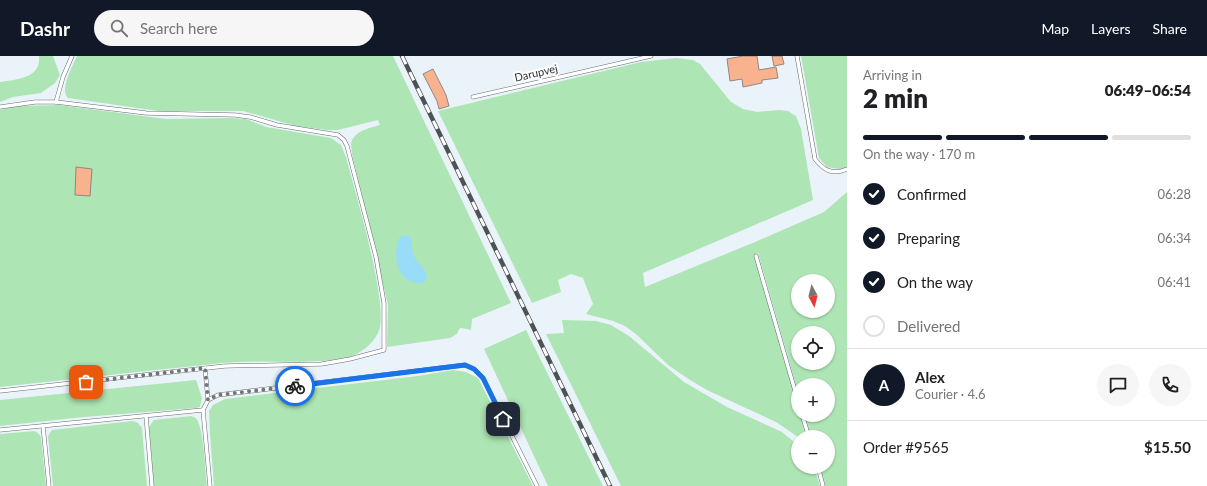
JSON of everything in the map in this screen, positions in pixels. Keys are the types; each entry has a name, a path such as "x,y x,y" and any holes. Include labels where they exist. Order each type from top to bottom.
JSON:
{"lane":[{"path":"56,102 63,77 72,56"},
{"name":"Darupvej","path":"473,97 651,56"},
{"path":"797,56 815,159 826,171 835,172 847,169"},
{"path":"0,107 35,102 56,102 146,113 235,115 250,117 277,125 338,135 344,140 347,146 376,257 384,303 384,350 350,359 322,364 225,366 0,390"},
{"path":"756,256 791,378"},
{"path":"208,400 218,395 465,365 474,369 483,378 537,486"},
{"path":"205,368 208,400 203,410 210,486"},
{"path":"0,430 203,410"},
{"path":"146,416 152,486"},
{"path":"43,426 49,486"},
{"path":"820,474 823,486"}],"green space":[{"path":"39,56 53,56 60,75 55,83 41,93 13,97 0,102 0,82 20,79 32,74 39,64"},
{"path":"77,56 393,56 511,303 472,319 471,330 461,328 457,334 450,338 387,347 388,305 351,145 352,140 358,133 380,125 378,120 338,130 327,130 296,126 243,111 158,111 68,98 65,89 66,84"},
{"path":"801,56 847,56 847,169 845,170 827,167 819,158"},
{"path":"676,58 693,60 700,64 731,102 743,109 757,112 779,110 788,111 796,116 801,129 813,200 643,273 645,287 824,212 847,192 847,486 825,486 821,474 835,474 835,430 809,430 807,422 835,422 835,378 794,378 792,370 835,370 835,326 791,326 791,368 758,253 755,255 791,383 791,422 802,422 804,430 791,430 791,432 776,422 707,390 668,365 637,335 625,326 613,321 586,314 593,304 583,278 571,274 558,280 561,292 532,303 438,111 641,62"},
{"path":"59,105 166,119 246,119 266,127 331,138 341,145 346,157 356,194 376,275 380,300 381,320 378,333 373,341 366,348 349,357 322,361 219,363 0,387 0,110 17,106"},
{"path":"562,320 596,321 611,325 629,336 684,382 727,407 782,432 791,439 791,474 816,474 820,486 621,486 546,334 564,333"},
{"path":"526,330 603,486 548,486 484,349"},
{"path":"453,370 466,372 478,378 533,486 214,486 209,411 213,405 225,399 418,376"},
{"path":"196,380 202,398 200,407 196,408 84,417 0,426 0,400"},
{"path":"191,416 197,420 200,427 207,486 154,486 149,427 154,420"},
{"path":"133,421 138,423 142,428 147,486 53,486 48,436 52,430"},
{"path":"34,431 41,437 46,486 0,486 0,434"}],"water":[{"path":"405,235 410,237 414,256 425,271 427,278 424,283 415,283 408,280 402,275 399,269 396,253 397,246 399,238"}],"building":[{"path":"743,56 757,56 759,70 776,67 778,78 762,80 762,83 743,87 742,79 730,81 727,59"},
{"path":"772,56 782,56 784,64 774,66"},
{"path":"433,69 446,95 449,106 439,109 437,101 423,74"},
{"path":"76,167 92,169 90,196 75,195"}],"railway":[{"path":"402,56 610,486"}],"way so far":[{"path":"86,382 205,368 208,400 218,395 295,386"}],"route":[{"path":"295,386 465,365 474,369 483,378 503,419"}]}
